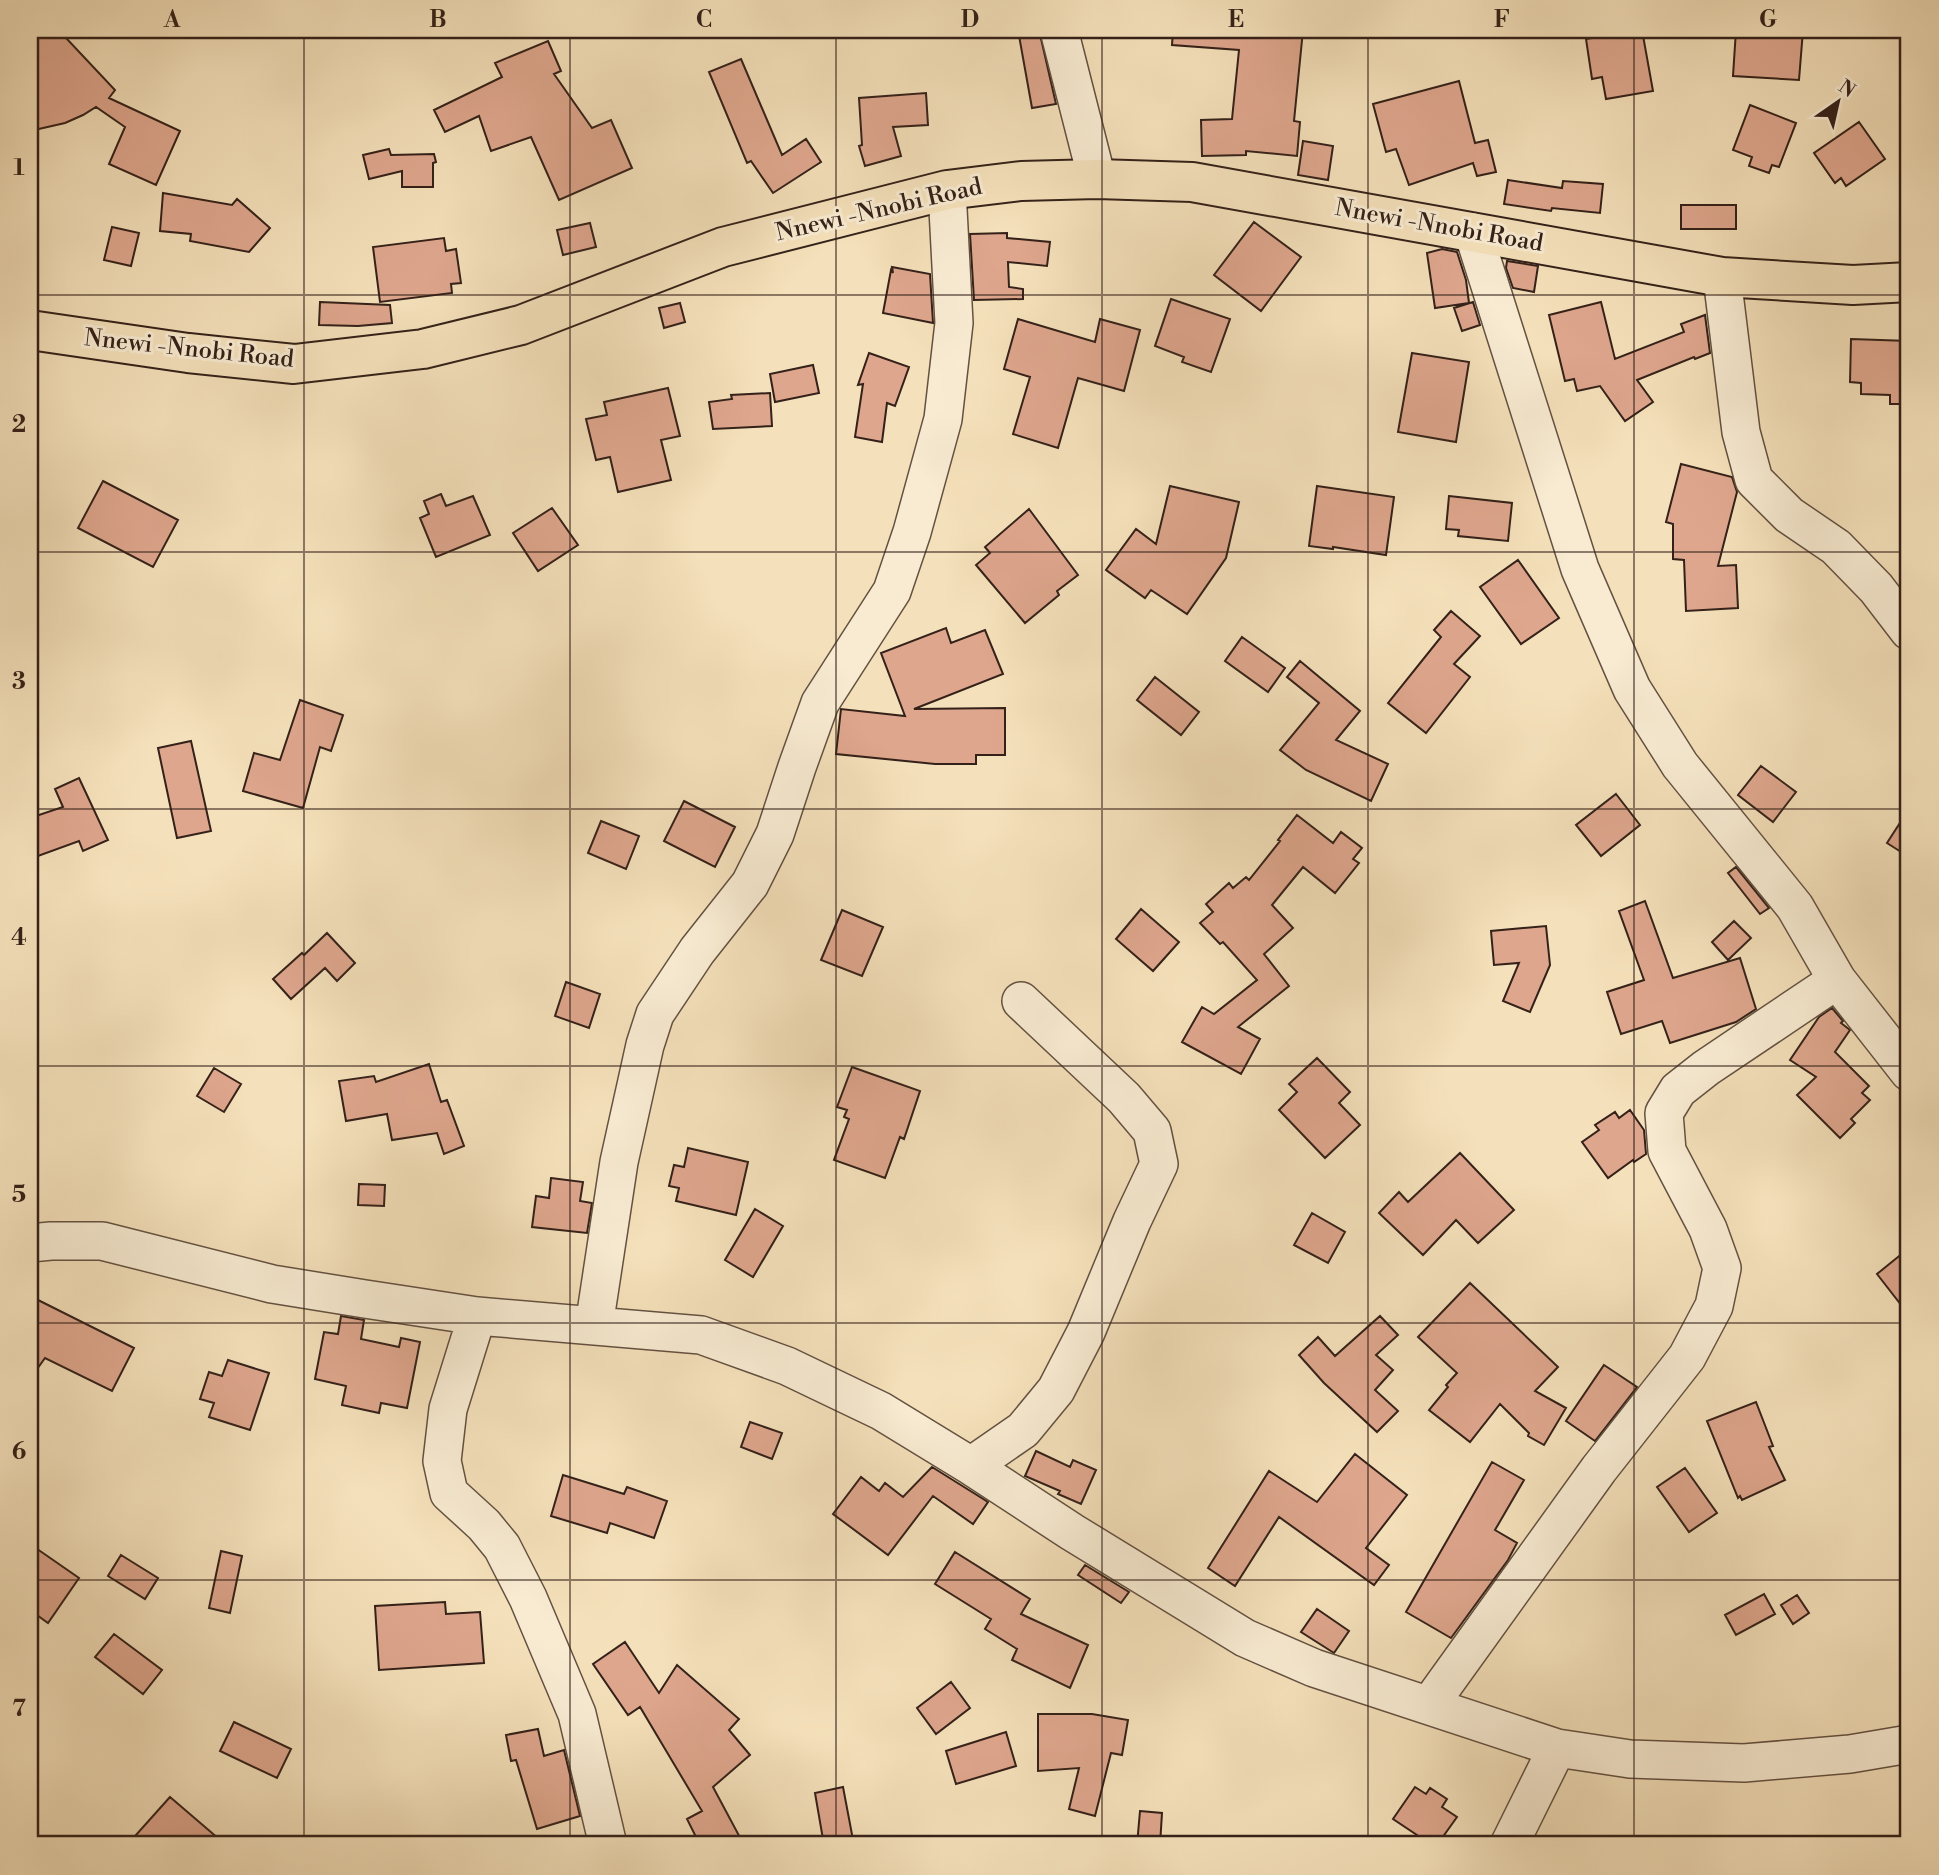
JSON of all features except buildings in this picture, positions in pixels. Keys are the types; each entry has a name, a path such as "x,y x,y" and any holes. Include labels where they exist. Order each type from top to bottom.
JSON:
{"main road":[{"name":"Nnewi -Nnobi Road","path":"30,330 188,353 294,364 423,348 521,325 723,247 947,190 1021,181 1097,179 1192,181 1722,277 1853,285 1909,282"}],"street":[{"path":"1059,30 1097,179"},
{"path":"594,1326 619,1162 645,1045 655,1014 696,951 750,884 775,834 820,703 892,591 912,532 943,419 954,323 947,190"},
{"path":"1473,232 1580,569 1632,689 1680,765 1796,907 1837,981 1909,1072"},
{"path":"1722,277 1741,432 1754,480 1789,515 1836,547 1876,588 1909,631"},
{"path":"1430,1704 1599,1469 1687,1357 1714,1306 1722,1268 1708,1229 1667,1151 1664,1113 1678,1090 1706,1068 1837,981"},
{"path":"971,1466 1023,1430 1056,1390 1086,1332 1159,1164 1152,1131 1124,1098 1021,1001"},
{"path":"30,1243 102,1241 272,1284 477,1316 701,1335 787,1366 881,1411 1245,1638 1314,1668 1557,1748 1630,1759 1744,1763 1850,1754 1909,1744"},
{"path":"477,1316 447,1409 442,1461 449,1493 484,1525 502,1547 528,1598 577,1714 608,1845"},
{"path":"1509,1845 1557,1748"}]}
